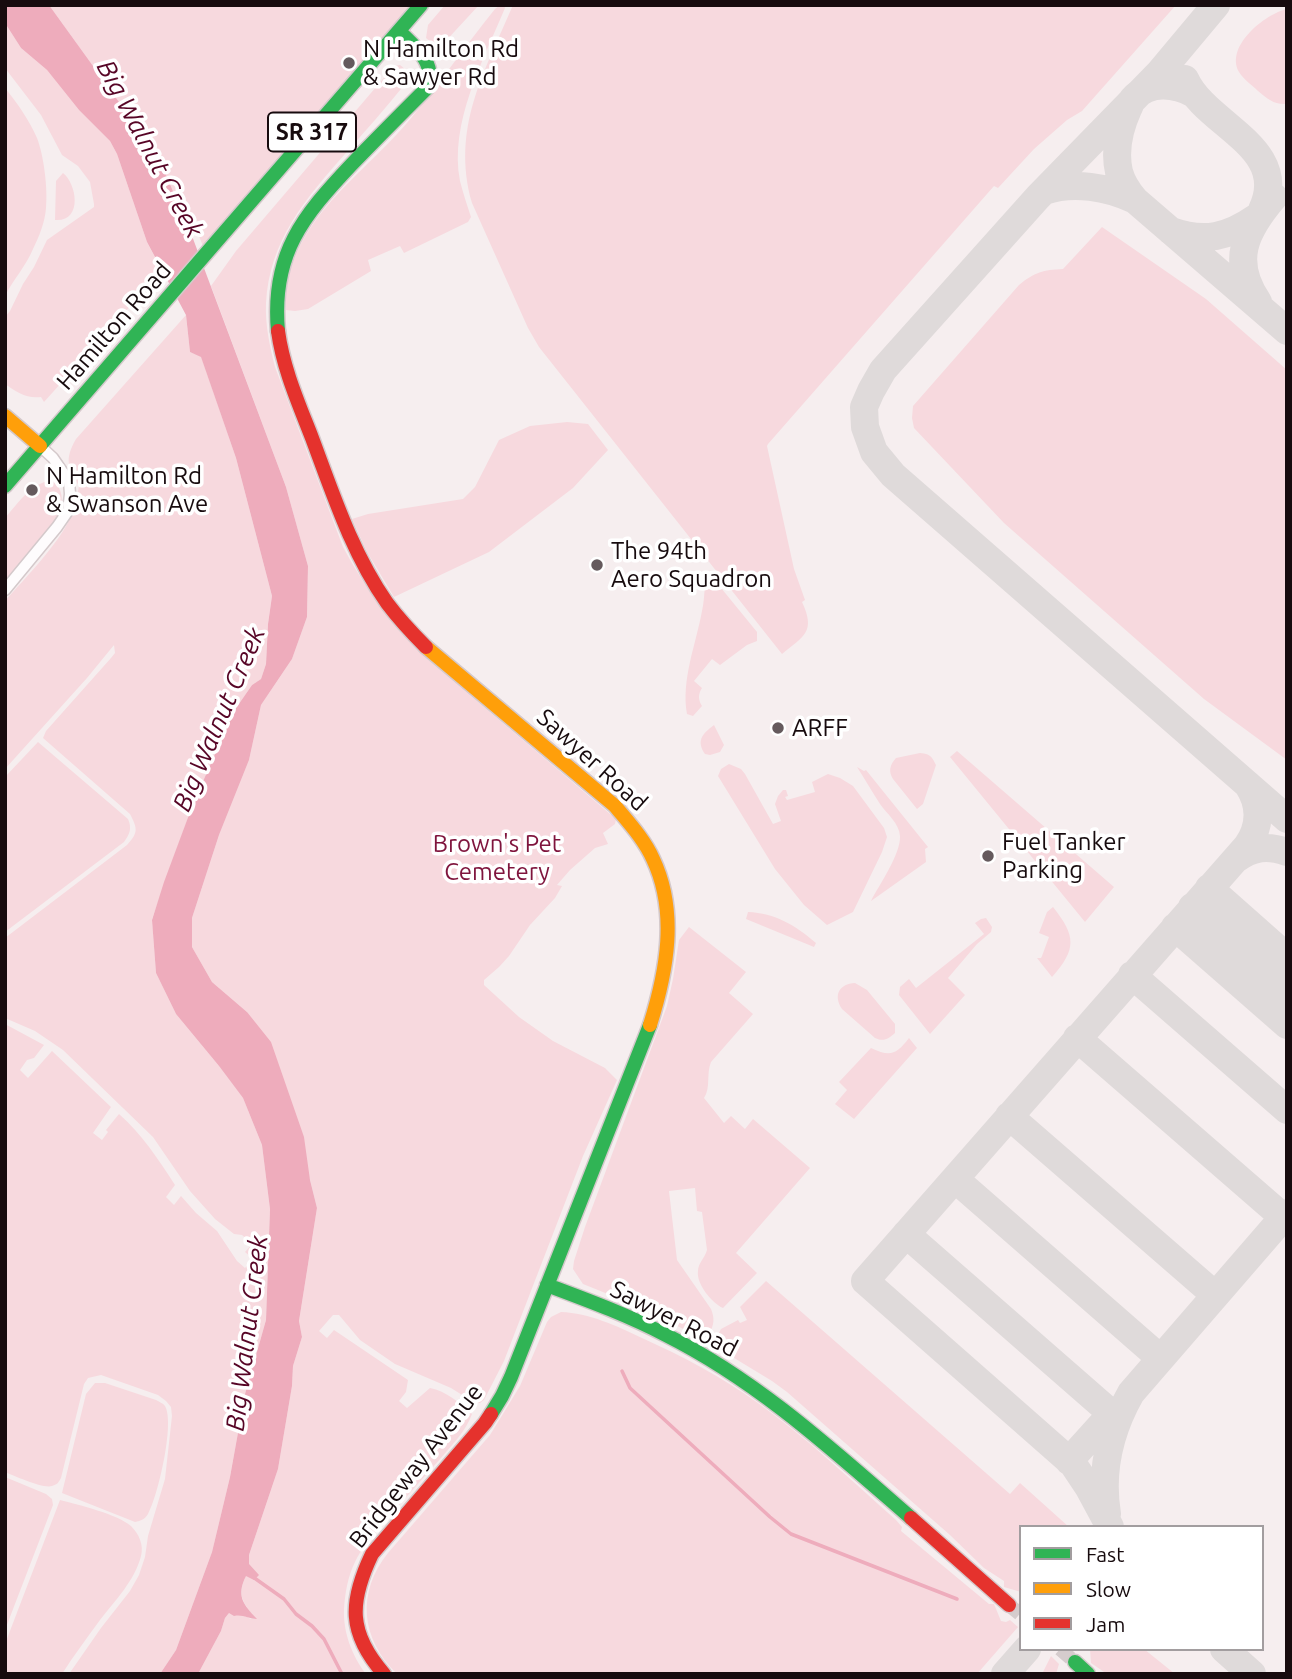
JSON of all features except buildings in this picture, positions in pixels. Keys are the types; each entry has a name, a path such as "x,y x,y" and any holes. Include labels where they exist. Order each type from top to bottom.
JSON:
{"street":[{"name":"Hamilton Road","path":"5,486 421,5"},
{"name":"Sawyer Road","path":"399,31 431,67 432,80 318,201 292,240 281,274 277,310 279,340 287,370 353,545 385,600 411,633 430,651 625,816 649,848 666,891 668,942 655,1012 547,1285 658,1331 752,1387 823,1441 1009,1605"},
{"path":"5,416 53,458 69,481 70,494 68,511 5,590"},
{"name":"Bridgeway Avenue","path":"384,1674 363,1649 357,1626 355,1602 364,1568 372,1554 495,1409 511,1377 547,1285"},
{"path":"1075,1662 1088,1674"}],"green space":[{"path":"49,5 421,5 206,254 197,231 192,236 158,156"},
{"path":"445,5 479,5 443,44 433,44 426,38 428,25"},
{"path":"500,5 505,8 470,93 459,137 460,181 471,217 468,222 404,253 400,246 368,260 371,271 308,309 286,310 288,280 297,253 310,229 346,185 407,123"},
{"path":"513,5 1176,5 1082,111 1067,120 1034,149 998,188 994,186 768,444 794,569 805,600 802,602 808,620 808,627 802,638 782,654 539,347 472,203 465,150 468,125 482,78"},
{"path":"1287,9 1287,104 1282,104 1268,99 1248,82 1239,72 1236,62 1242,42 1258,24"},
{"path":"5,23 21,48 47,70 79,110 110,141 117,154 147,242 162,271 44,402 41,397 26,396 5,384 5,317 47,240 94,207 94,204 90,182 78,166 62,155 41,115 5,68"},
{"name":"Brown's Pet Cemetery","path":"400,65 405,71 405,84 317,187 282,240 274,260 266,303 271,352 343,547 379,605 424,656 616,819 615,824 603,833 608,844 595,848 570,870 557,885 562,886 555,898 530,925 509,956 484,980 484,985 519,1017 553,1041 605,1068 617,1080 583,1156 504,1361 484,1400 475,1403 451,1388 395,1364 360,1340 339,1315 333,1315 319,1331 327,1338 334,1330 408,1380 406,1392 399,1401 407,1408 430,1388 447,1395 472,1414 458,1437 370,1539 353,1567 345,1597 345,1626 353,1652 366,1674 198,1674 229,1613 256,1619 241,1593 249,1555 278,1469 293,1366 302,1337 299,1321 317,1208 310,1180 247,1012 212,982 192,947 192,918 219,835 249,760 261,705 292,659 307,617 308,566 286,487 211,286 236,251 394,66"},
{"path":"5,88 23,112 37,138 46,182 46,200 44,219 37,239 5,296"},
{"path":"63,173 72,185 74,209 64,219 55,220 56,181"},
{"path":"1102,227 1206,299 1287,370 1287,760 1204,699 1004,523 914,428 913,406 1019,285 1040,272 1063,269"},
{"path":"186,315 190,352 201,356 236,458 272,596 266,664 261,679 252,685 234,711 193,804 152,919 156,973 176,1014 243,1098 262,1145 270,1209 266,1320 245,1394 230,1477 212,1552 176,1650 160,1674 69,1674 139,1575 165,1479 172,1416 171,1407 158,1395 101,1375 88,1378 84,1384 58,1483 42,1486 5,1472 5,1024 44,1045 20,1070 28,1078 52,1051 111,1107 93,1133 102,1140 108,1132 106,1130 119,1114 142,1138 175,1185 166,1197 174,1205 181,1196 217,1231 237,1261 245,1268 253,1259 245,1252 252,1244 215,1219 190,1191 153,1137 63,1050 35,1031 5,1018 5,938 127,845 136,831 130,814 43,738 46,731 115,653 114,645 5,769 5,601 49,550 72,514 79,486 70,468 69,458 76,439"},
{"path":"567,422 588,424 608,450 573,488 489,552 394,597 367,552 352,519 463,499 475,487 499,440 530,426"},
{"path":"50,480 61,492 62,503 57,520 5,584 5,518 30,490"},
{"path":"707,572 757,632 757,641 720,665 712,659 694,681 702,688 699,697 702,706 693,716 687,714 686,688 703,606"},
{"path":"714,725 724,745 720,752 705,754 701,741"},
{"path":"38,742 128,819 130,831 124,842 5,932 5,777"},
{"path":"957,751 1114,887 1085,922 950,757"},
{"path":"920,753 929,755 936,765 923,804 917,809 893,779 890,771 896,758"},
{"path":"729,764 741,769 745,774 773,824 781,821 775,804 783,790 786,790 787,800 815,792 812,782 828,774 853,786 884,828 887,837 853,912 827,925 804,905 775,869 718,776 721,769"},
{"path":"857,767 866,770 928,847 925,849 926,862 871,901 893,860 900,836 895,823"},
{"path":"1053,907 1066,926 1070,942 1066,958 1052,977 1037,958 1041,958 1049,937 1039,933 1047,912"},
{"path":"748,912 784,921 816,943 814,947 746,919"},
{"path":"986,918 992,927 991,932 948,978 965,995 930,1034 899,995 900,987 909,979 916,988 984,934 975,923"},
{"path":"689,927 746,972 729,993 753,1014 711,1062 704,1098 724,1123 731,1116 745,1129 753,1119 810,1168 736,1253 757,1273 723,1308 706,1292 698,1276 699,1265 707,1250 702,1212 697,1211 695,1188 669,1191 677,1260 711,1309 713,1316 709,1334 697,1336 640,1307 583,1284 573,1269 585,1227 667,1006 679,940"},
{"path":"855,983 867,990 895,1024 895,1033 888,1038 875,1038 839,1004 838,995 841,988"},
{"path":"909,1038 917,1048 854,1119 835,1104 847,1090 839,1082 871,1048 892,1053"},
{"path":"766,1281 1010,1494 1020,1483 1067,1525 1019,1525 1019,1591 1004,1587 1004,1581 984,1568 787,1392 716,1347 714,1342 721,1329 738,1320 740,1323 747,1320 740,1307"},
{"path":"561,1312 592,1318 623,1329 687,1360 744,1393 828,1460 896,1520 902,1527 901,1531 989,1604 994,1604 1001,1621 1010,1620 1018,1627 977,1674 397,1674 376,1646 367,1615 367,1600 378,1568 490,1435 520,1386 547,1322"},
{"path":"95,1383 105,1383 156,1400 165,1406 168,1415 167,1443 160,1476 148,1514 139,1521 135,1522 62,1493 86,1394"},
{"path":"5,1477 46,1494 52,1499 53,1505 5,1630"},
{"path":"60,1500 97,1510 131,1526 141,1544 141,1556 129,1582 62,1674 5,1674 5,1644"},
{"path":"1090,1651 1146,1651 1175,1674 1107,1674 1091,1663"},
{"path":"1051,1656 1059,1664 1056,1674 1042,1674"}],"water":[{"name":"Big Walnut Creek","path":"5,5 49,5 158,156 192,236 286,487 308,566 307,617 292,659 261,705 249,760 219,835 192,918 192,947 212,982 247,1012 271,1042 304,1137 317,1208 299,1321 302,1337 293,1366 278,1469 249,1555 249,1564 259,1575 254,1580 246,1576 241,1594 257,1619 229,1613 198,1674 160,1674 176,1650 212,1552 230,1477 245,1394 266,1320 270,1209 262,1145 243,1098 176,1014 156,973 152,920 193,804 234,711 252,685 261,679 266,664 272,596 236,458 201,357 190,352 186,315 147,242 117,154 110,141 79,110 47,70 21,48 5,23"}],"waterway":[{"path":"622,1371 630,1388 791,1534 957,1599"},
{"path":"253,1577 284,1599 296,1614 324,1639 342,1674"}],"taxiway":[{"path":"1216,5 1160,72 1038,197 883,370 864,407 865,427 874,452 893,475 1287,819"},
{"path":"1185,79 1196,96 1243,138 1266,170 1268,188 1262,210"},
{"path":"1194,94 1171,86 1155,86 1139,93 1133,99 1118,140 1120,176 1135,200 1287,331"},
{"path":"1044,191 1067,186 1090,187 1135,200"},
{"path":"1258,302 1249,287 1243,260 1249,234 1274,197"},
{"path":"1171,231 1195,237 1216,236 1257,217"},
{"path":"1109,1525 1073,1464 865,1281 1247,846 1255,831 1258,816 1248,785"},
{"path":"1236,859 1260,848 1287,852"},
{"path":"1209,888 1287,957"},
{"path":"1192,907 1287,991"},
{"path":"1175,927 1287,1025"},
{"path":"1132,975 1287,1110"},
{"path":"1077,1038 1283,1217"},
{"path":"1009,1116 1215,1295"},
{"path":"955,1179 1160,1358"},
{"path":"1107,1514 1105,1482 1108,1451 1117,1421 1131,1393 1287,1213"},
{"path":"906,1234 1112,1414"},
{"path":"1069,1461 1115,1410"},
{"path":"1005,1674 1025,1651"},
{"path":"1226,1651 1252,1674"}],"tunnel":[{"path":"1009,1605 1019,1613"},
{"path":"1062,1651 1075,1662"}],"traffic: fast":[{"path":"5,486 421,5"},
{"path":"278,331 277,304 285,258 305,219 352,164 428,87 430,78 427,63 399,31"},
{"path":"491,1414 511,1377 650,1025"},
{"path":"547,1285 607,1308 700,1353 764,1395 911,1518"},
{"path":"1075,1662 1088,1674"}],"traffic: slow":[{"path":"5,416 40,446"},
{"path":"426,647 615,806 645,845 661,879 668,921 665,963 650,1025"}],"traffic: jam":[{"path":"278,331 292,385 353,544 387,603 426,647"},
{"path":"384,1674 372,1659 358,1631 356,1602 364,1571 372,1554 491,1414"},
{"path":"911,1518 1009,1605"}],"place":[{"name":"N Hamilton Rd & Sawyer Rd","path":"349,63"},
{"name":"N Hamilton Rd & Swanson Ave","path":"32,490"},
{"name":"The 94th Aero Squadron","path":"597,565"},
{"name":"ARFF","path":"778,728"},
{"name":"Fuel Tanker Parking","path":"988,856"}]}
